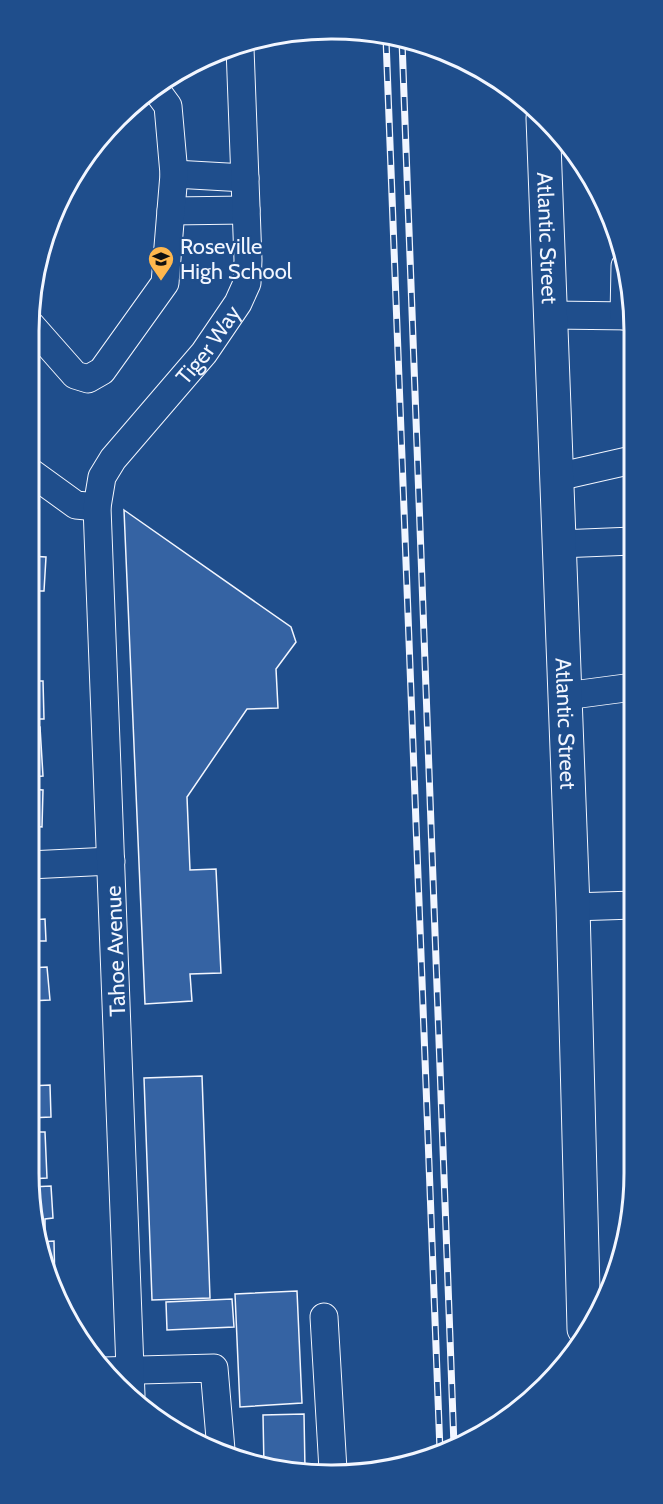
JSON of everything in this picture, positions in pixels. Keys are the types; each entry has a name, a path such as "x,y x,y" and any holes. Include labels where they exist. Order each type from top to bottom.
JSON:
{"main road":[{"name":"Atlantic Street","path":"544,131 573,907 584,1321"}],"street":[{"name":"Tiger Way","path":"97,507 102,477 113,459 204,353 238,303 247,283 240,54"},
{"path":"39,334 75,375 88,379 102,371 165,283 174,174 168,106 160,94"},
{"path":"174,174 245,178"},
{"path":"171,211 246,210"},
{"path":"551,315 623,316"},
{"path":"557,477 624,462"},
{"path":"39,479 76,505 97,507"},
{"name":"Tahoe Avenue","path":"97,507 131,1382"},
{"path":"559,544 624,541"},
{"path":"565,696 624,688"},
{"path":"39,864 111,861"},
{"path":"573,907 624,905"},
{"path":"324,1317 333,1465"},
{"path":"131,1382 214,1368 220,1443"}],"building":[{"path":"124,510 291,627 296,642 276,669 278,708 247,709 187,797 190,870 216,869 221,973 190,974 192,1001 145,1004"},
{"path":"39,557 46,557 44,591 39,591"},
{"path":"39,681 43,681 44,719 39,719"},
{"path":"39,727 43,776 39,776"},
{"path":"39,790 43,790 42,827 39,827"},
{"path":"39,919 45,919 46,941 39,941"},
{"path":"39,967 47,967 50,1000 39,1001"},
{"path":"202,1076 210,1298 152,1300 144,1078"},
{"path":"50,1085 51,1117 39,1118 39,1086"},
{"path":"39,1132 45,1132 47,1178 39,1178"},
{"path":"51,1186 53,1218 45,1219 45,1230 42,1211 40,1187"},
{"path":"48,1241 54,1241 55,1265 49,1248"},
{"path":"297,1291 302,1403 240,1407 235,1294"},
{"path":"232,1299 234,1327 167,1330 166,1302"},
{"path":"304,1414 305,1463 264,1457 263,1415"}],"railway":[{"path":"386,45 440,1444"},
{"path":"402,48 454,1438"}],"place":[{"name":"Roseville High School","path":"161,282"}]}
